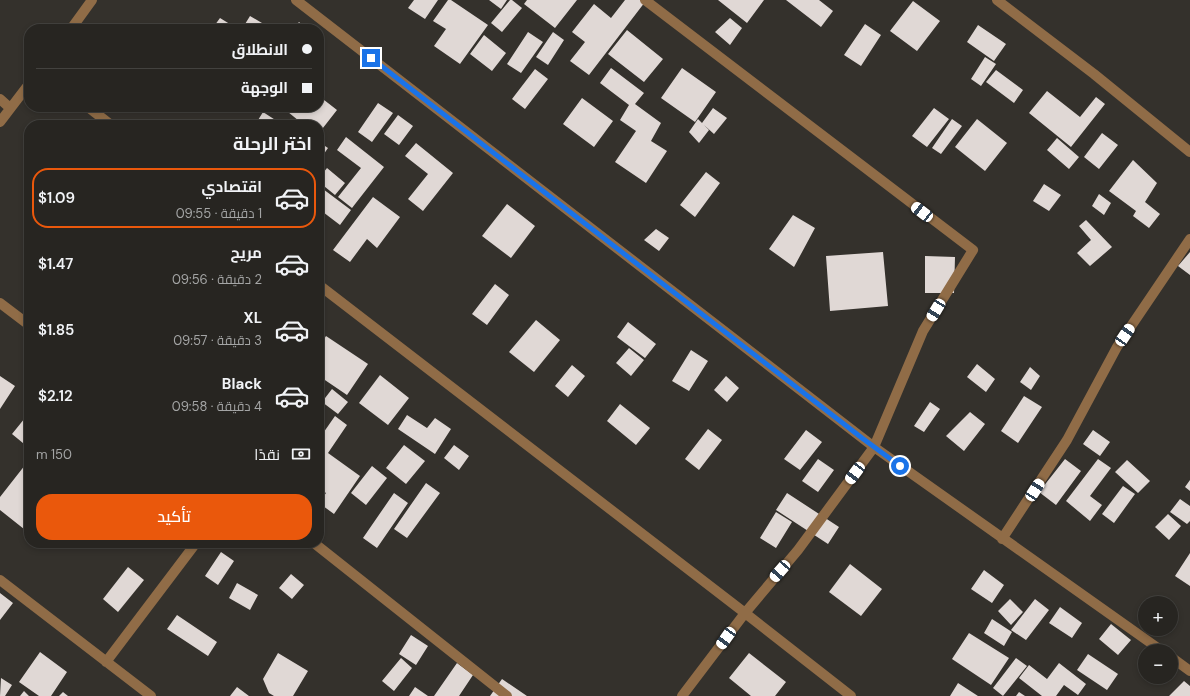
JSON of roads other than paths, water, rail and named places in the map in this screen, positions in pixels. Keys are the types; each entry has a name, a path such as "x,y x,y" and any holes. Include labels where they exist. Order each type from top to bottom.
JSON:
{"street":[{"path":"75,24 92,0"},
{"path":"296,0 874,448 1152,644"},
{"path":"645,0 973,250 923,331 874,448 798,550 745,613 682,696"},
{"path":"997,0 1094,74 1190,152"},
{"path":"0,122 24,90"},
{"path":"0,100 10,108"},
{"path":"94,112 105,120"},
{"path":"1002,539 1067,440 1117,347 1190,239"},
{"path":"324,289 851,696"},
{"path":"0,303 24,321"},
{"path":"106,662 192,548"},
{"path":"320,548 507,696"},
{"path":"0,580 151,696"},
{"path":"1178,663 1190,671"}]}
